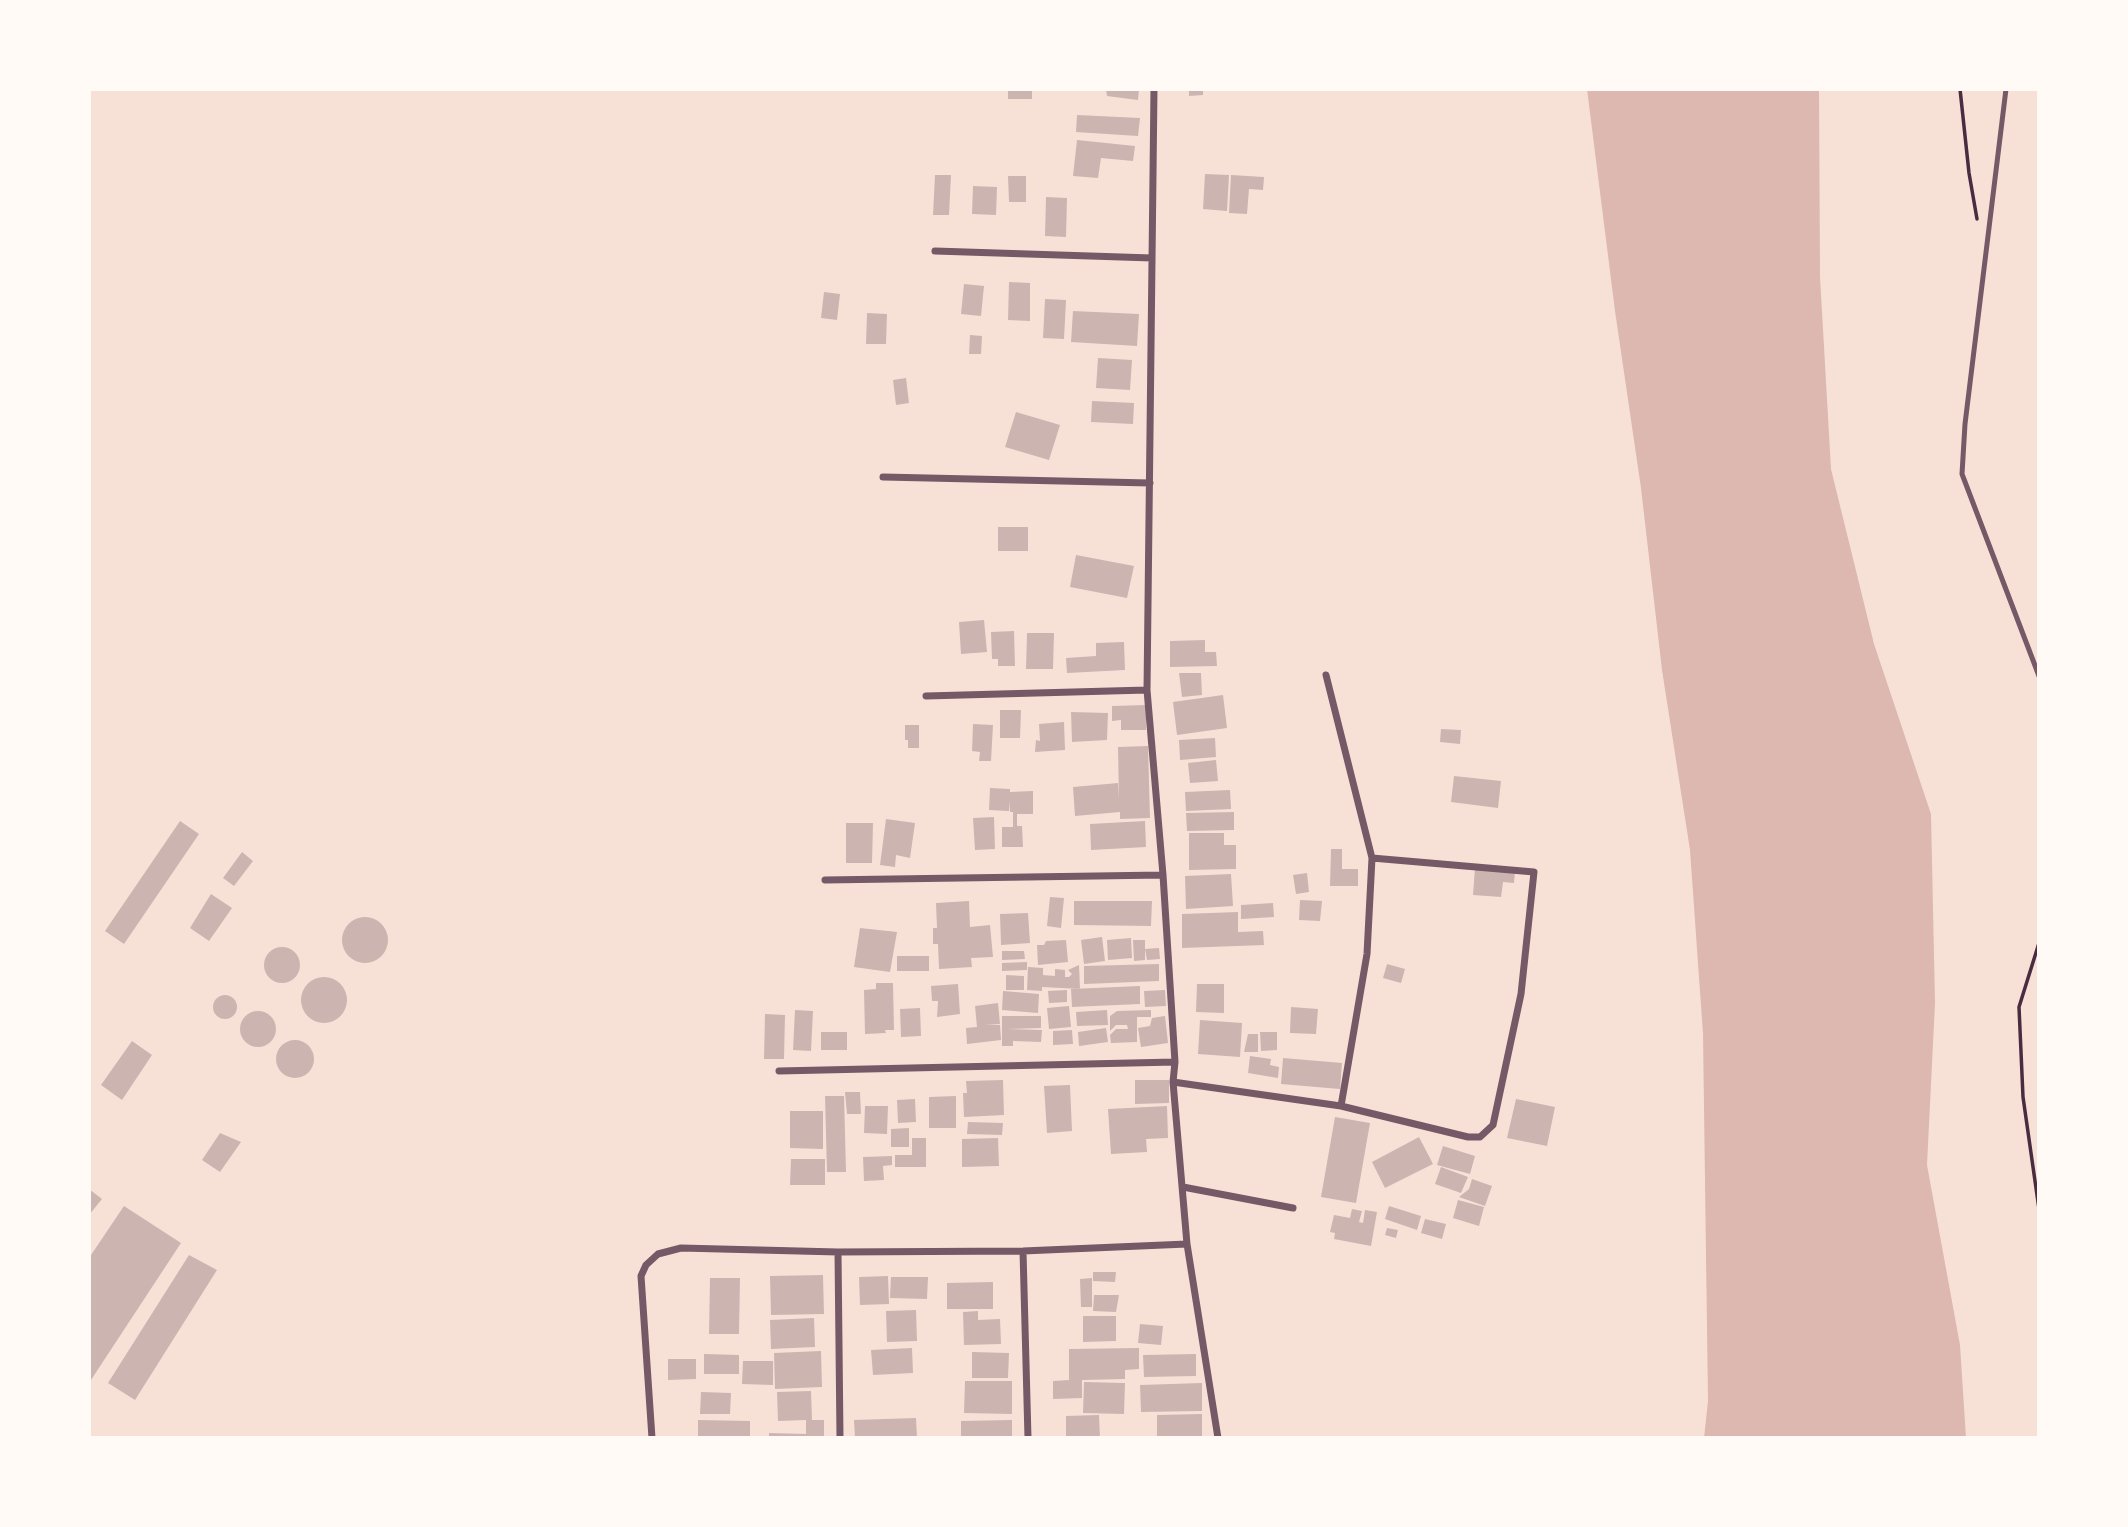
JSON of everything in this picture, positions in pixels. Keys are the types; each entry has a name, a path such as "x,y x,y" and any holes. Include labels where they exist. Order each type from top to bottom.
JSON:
{"street":[{"path":"1154,89 1147,690 1163,875 1175,1062 1173,1082 1187,1244 1218,1438"},
{"path":"935,251 1152,258"},
{"path":"883,477 1150,483"},
{"path":"1326,675 1372,858 1367,954 1341,1106"},
{"path":"926,696 1147,690"},
{"path":"1173,1082 1341,1106 1468,1137 1480,1137 1493,1125 1521,994 1534,872 1372,858"},
{"path":"825,880 1163,875"},
{"path":"779,1071 1175,1062"},
{"path":"1183,1187 1293,1208"},
{"path":"652,1438 641,1276 646,1265 658,1254 681,1248 838,1252 1023,1251 1187,1244"},
{"path":"1023,1251 1028,1438"},
{"path":"838,1252 840,1438"}],"lane":[{"path":"2006,89 1965,424 1962,474 2039,676"}],"path":[{"path":"1960,89 1969,173 1978,224"},
{"path":"2039,943 2019,1007 2023,1097 2039,1209"}],"shaded area":[{"path":"1587,89 1819,89 1820,277 1831,469 1874,644 1931,814 1935,1003 1927,1165 1960,1345 1966,1438 1704,1438 1708,1401 1703,1034 1690,850 1662,670 1641,488"}],"building":[{"path":"1008,89 1032,89 1032,99 1008,99"},
{"path":"1106,89 1139,89 1138,100 1107,96"},
{"path":"1189,89 1203,89 1203,95 1189,96"},
{"path":"1077,115 1140,118 1138,136 1076,132"},
{"path":"1077,140 1135,146 1133,161 1101,158 1098,178 1073,176"},
{"path":"1205,174 1229,175 1227,211 1203,209"},
{"path":"935,175 951,175 949,215 933,215"},
{"path":"1231,175 1264,177 1263,190 1249,189 1247,214 1229,213"},
{"path":"1008,176 1026,176 1026,202 1009,202"},
{"path":"973,186 997,187 996,215 972,214"},
{"path":"1046,197 1067,198 1066,237 1045,236"},
{"path":"1009,282 1030,283 1030,321 1008,320"},
{"path":"964,284 984,286 981,316 961,314"},
{"path":"824,292 840,294 837,320 821,318"},
{"path":"1045,299 1066,300 1064,339 1043,338"},
{"path":"1073,311 1139,314 1137,346 1071,342"},
{"path":"867,313 887,314 886,344 866,344"},
{"path":"970,335 982,336 981,354 969,354"},
{"path":"1098,358 1132,360 1130,390 1096,388"},
{"path":"906,378 909,403 896,405 893,380"},
{"path":"1092,401 1134,403 1133,424 1091,422"},
{"path":"1016,412 1060,425 1049,460 1005,447"},
{"path":"998,527 1028,527 1028,551 998,551"},
{"path":"1076,555 1134,566 1127,598 1070,587"},
{"path":"984,620 987,652 961,654 959,622"},
{"path":"1014,631 1015,666 998,666 998,659 992,659 991,632"},
{"path":"1027,633 1054,633 1053,669 1026,669"},
{"path":"1205,640 1205,652 1216,652 1217,666 1170,667 1170,641"},
{"path":"1124,642 1125,670 1067,673 1066,658 1096,656 1096,643"},
{"path":"1179,673 1201,673 1202,695 1182,697"},
{"path":"1223,695 1227,728 1177,735 1173,702"},
{"path":"1146,705 1146,730 1121,730 1121,720 1112,721 1112,706"},
{"path":"1000,710 1021,710 1020,738 1000,738"},
{"path":"1071,712 1108,713 1107,740 1072,742"},
{"path":"1064,722 1065,750 1035,752 1036,740 1040,741 1039,724"},
{"path":"973,724 993,725 991,761 979,761 980,752 972,751"},
{"path":"905,725 919,725 919,748 908,748"},
{"path":"1441,729 1461,730 1460,744 1440,742"},
{"path":"1215,738 1216,757 1180,760 1179,740"},
{"path":"1148,746 1150,818 1120,819 1120,812 1075,816 1073,787 1118,783 1119,799 1118,747"},
{"path":"1216,760 1218,781 1190,783 1188,763"},
{"path":"1454,776 1501,781 1498,808 1451,802"},
{"path":"990,788 1010,789 1010,792 1033,791 1033,814 1017,814 1017,826 1022,826 1023,847 1002,847 1002,827 1013,827 1013,812 1010,812 1010,801 1009,811 989,810"},
{"path":"1230,790 1231,809 1186,811 1185,792"},
{"path":"1234,812 1234,830 1187,831 1186,813"},
{"path":"994,817 995,849 975,850 973,818"},
{"path":"886,819 915,823 910,858 896,855 895,867 880,865"},
{"path":"180,821 199,834 124,944 105,931"},
{"path":"1145,821 1146,847 1091,850 1090,824"},
{"path":"846,823 873,823 872,863 846,863"},
{"path":"1189,833 1224,833 1224,845 1236,845 1236,869 1189,870"},
{"path":"1331,849 1342,849 1342,869 1358,869 1358,886 1330,886"},
{"path":"242,852 253,861 234,886 223,878"},
{"path":"1475,868 1515,871 1514,883 1503,882 1501,897 1473,895"},
{"path":"1307,873 1309,892 1296,894 1293,875"},
{"path":"1231,874 1233,906 1186,909 1185,876"},
{"path":"211,894 232,908 209,941 190,928"},
{"path":"1050,897 1064,898 1061,928 1047,926"},
{"path":"1300,900 1322,901 1320,921 1299,920"},
{"path":"969,901 970,927 990,925 993,957 971,958 972,967 939,969 938,944 933,944 933,928 937,928 936,903"},
{"path":"1074,901 1152,901 1151,926 1074,925"},
{"path":"1273,903 1274,917 1241,919 1241,905"},
{"path":"1238,912 1238,932 1263,931 1264,945 1182,948 1182,914"},
{"path":"1028,913 1030,943 1001,945 1000,914"},
{"path":"365,917 381,924 388,940 381,956 365,963 349,956 342,940 349,924"},
{"path":"860,928 897,932 890,972 854,967"},
{"path":"1102,937 1105,961 1084,964 1081,940"},
{"path":"1131,938 1132,958 1108,960 1107,940"},
{"path":"1066,940 1068,962 1038,965 1037,945 1044,945 1046,941"},
{"path":"1133,940 1145,940 1145,960 1134,961"},
{"path":"282,947 295,952 300,965 295,978 282,983 269,978 264,965 269,952"},
{"path":"1159,948 1160,959 1147,960 1145,949"},
{"path":"1002,951 1024,951 1025,959 1002,960"},
{"path":"897,956 929,956 929,971 897,971"},
{"path":"1027,962 1027,970 1002,971 1002,963"},
{"path":"1159,964 1159,981 1084,984 1084,966"},
{"path":"1387,964 1405,969 1401,983 1383,978"},
{"path":"1079,965 1080,989 1042,987 1042,991 1027,990 1028,967 1043,968 1043,975 1055,976 1055,969 1065,970 1065,977 1069,977 1072,974 1068,970"},
{"path":"1006,975 1024,976 1024,990 1006,990"},
{"path":"324,977 341,983 347,1000 341,1017 324,1023 307,1017 301,1000 307,983"},
{"path":"876,983 893,983 894,1030 865,1034 864,990 876,989"},
{"path":"958,984 960,1014 937,1017 938,1001 932,1001 931,986"},
{"path":"1197,984 1224,984 1224,1013 1196,1012"},
{"path":"1140,986 1140,1004 1072,1007 1071,989"},
{"path":"1067,990 1067,1002 1049,1003 1048,991"},
{"path":"1165,990 1166,1006 1145,1007 1144,991"},
{"path":"1003,991 1039,994 1038,1013 1002,1010"},
{"path":"225,995 233,999 237,1007 233,1015 225,1019 217,1015 213,1007 217,999"},
{"path":"998,1003 1000,1024 985,1025 1000,1025 1001,1040 967,1044 966,1028 977,1027 975,1006"},
{"path":"1069,1006 1071,1027 1049,1029 1047,1008"},
{"path":"1291,1007 1318,1009 1316,1034 1290,1033"},
{"path":"920,1008 921,1036 901,1037 900,1009"},
{"path":"795,1010 813,1011 811,1051 793,1050"},
{"path":"1107,1010 1108,1025 1077,1026 1076,1012"},
{"path":"1151,1010 1151,1017 1137,1017 1137,1042 1111,1043 1110,1035 1116,1029 1128,1029 1127,1025 1116,1025 1110,1031 1110,1016 1117,1011"},
{"path":"258,1011 270,1017 276,1029 270,1041 258,1047 246,1041 240,1029 246,1017"},
{"path":"765,1014 785,1015 784,1059 764,1059"},
{"path":"1002,1016 1041,1016 1041,1028 1007,1029 1042,1030 1041,1042 1013,1041 1013,1046 1002,1046"},
{"path":"1165,1016 1168,1043 1141,1047 1138,1028 1150,1026 1152,1018"},
{"path":"1200,1020 1242,1023 1240,1057 1198,1054"},
{"path":"1106,1028 1108,1042 1079,1046 1078,1032"},
{"path":"1072,1030 1073,1044 1053,1045 1053,1031"},
{"path":"821,1032 847,1032 847,1050 821,1050"},
{"path":"1260,1032 1277,1032 1277,1050 1261,1051"},
{"path":"1248,1034 1258,1034 1258,1052 1244,1052"},
{"path":"295,1040 308,1046 314,1059 308,1072 295,1078 282,1072 276,1059 282,1046"},
{"path":"132,1041 152,1055 122,1100 101,1085"},
{"path":"1250,1056 1271,1059 1270,1065 1279,1067 1278,1078 1248,1073"},
{"path":"1283,1058 1342,1063 1340,1089 1281,1084"},
{"path":"1003,1080 1004,1115 964,1117 963,1093 967,1093 966,1081"},
{"path":"1135,1080 1169,1080 1169,1103 1135,1104"},
{"path":"1070,1085 1072,1131 1047,1133 1044,1086"},
{"path":"845,1092 860,1092 861,1114 847,1114"},
{"path":"825,1096 844,1096 846,1172 827,1172"},
{"path":"956,1096 956,1128 929,1128 929,1097"},
{"path":"915,1099 916,1122 898,1123 897,1100"},
{"path":"1516,1099 1555,1107 1547,1146 1507,1138"},
{"path":"865,1106 888,1106 887,1134 864,1133"},
{"path":"1167,1106 1168,1138 1146,1139 1147,1152 1111,1154 1108,1109"},
{"path":"790,1111 823,1111 823,1149 790,1148"},
{"path":"1335,1117 1370,1123 1356,1203 1321,1197"},
{"path":"968,1122 1003,1123 1002,1135 967,1134"},
{"path":"909,1128 909,1147 891,1147 891,1129"},
{"path":"220,1133 241,1142 220,1172 202,1160"},
{"path":"1419,1137 1433,1164 1385,1188 1372,1162"},
{"path":"912,1138 926,1138 926,1167 895,1167 895,1155 912,1155"},
{"path":"998,1138 999,1166 962,1167 962,1139"},
{"path":"1443,1146 1475,1156 1470,1174 1437,1165"},
{"path":"892,1156 892,1165 883,1166 884,1180 864,1181 863,1157"},
{"path":"791,1159 825,1159 825,1185 790,1185"},
{"path":"1441,1167 1468,1177 1461,1193 1435,1184"},
{"path":"1472,1179 1492,1186 1485,1206 1459,1197 1469,1189"},
{"path":"89,1189 102,1199 89,1215"},
{"path":"1458,1200 1484,1207 1479,1226 1453,1218"},
{"path":"124,1206 181,1243 89,1383 89,1258"},
{"path":"1389,1206 1421,1216 1417,1230 1385,1219"},
{"path":"1352,1209 1362,1211 1359,1222 1363,1223 1365,1210 1377,1212 1371,1246 1334,1239 1335,1233 1330,1232 1334,1215 1350,1218"},
{"path":"1425,1219 1446,1224 1442,1239 1421,1233"},
{"path":"1387,1228 1398,1230 1396,1238 1385,1235"},
{"path":"189,1255 217,1270 135,1400 108,1383"},
{"path":"1093,1272 1116,1272 1115,1282 1093,1281"},
{"path":"823,1275 824,1314 771,1315 770,1276"},
{"path":"888,1276 889,1304 860,1305 859,1277"},
{"path":"891,1277 928,1277 927,1299 890,1298"},
{"path":"710,1278 740,1278 739,1334 709,1334"},
{"path":"1092,1278 1092,1307 1081,1307 1080,1279"},
{"path":"993,1282 993,1309 947,1309 947,1283"},
{"path":"1094,1295 1119,1295 1116,1312 1093,1311"},
{"path":"916,1310 917,1341 887,1342 886,1311"},
{"path":"978,1311 978,1320 1000,1319 1001,1344 964,1345 963,1312"},
{"path":"1083,1316 1116,1316 1116,1341 1083,1342"},
{"path":"814,1318 815,1347 771,1349 770,1320"},
{"path":"1140,1324 1163,1326 1161,1345 1138,1343"},
{"path":"912,1348 913,1373 873,1375 871,1350"},
{"path":"1139,1348 1139,1369 1125,1370 1125,1379 1082,1380 1082,1398 1053,1399 1053,1381 1069,1380 1069,1349"},
{"path":"821,1351 822,1387 775,1389 774,1353"},
{"path":"972,1352 1009,1353 1008,1378 972,1378"},
{"path":"704,1354 739,1355 739,1374 704,1374"},
{"path":"1196,1354 1196,1376 1144,1377 1143,1355"},
{"path":"668,1359 696,1359 696,1379 668,1380"},
{"path":"743,1361 773,1361 773,1385 742,1384"},
{"path":"965,1381 1012,1381 1012,1414 964,1413"},
{"path":"1084,1382 1125,1383 1124,1414 1083,1413"},
{"path":"1202,1383 1202,1411 1141,1412 1140,1385"},
{"path":"811,1391 812,1420 824,1420 824,1438 769,1438 769,1433 806,1434 806,1420 778,1421 777,1392"},
{"path":"701,1392 731,1393 730,1414 700,1414"},
{"path":"1202,1414 1202,1438 1157,1438 1157,1415"},
{"path":"1099,1415 1100,1438 1066,1438 1066,1416"},
{"path":"916,1418 917,1438 855,1438 854,1420"},
{"path":"698,1420 750,1421 750,1438 698,1438"},
{"path":"1012,1420 1012,1438 961,1438 961,1421"}]}
